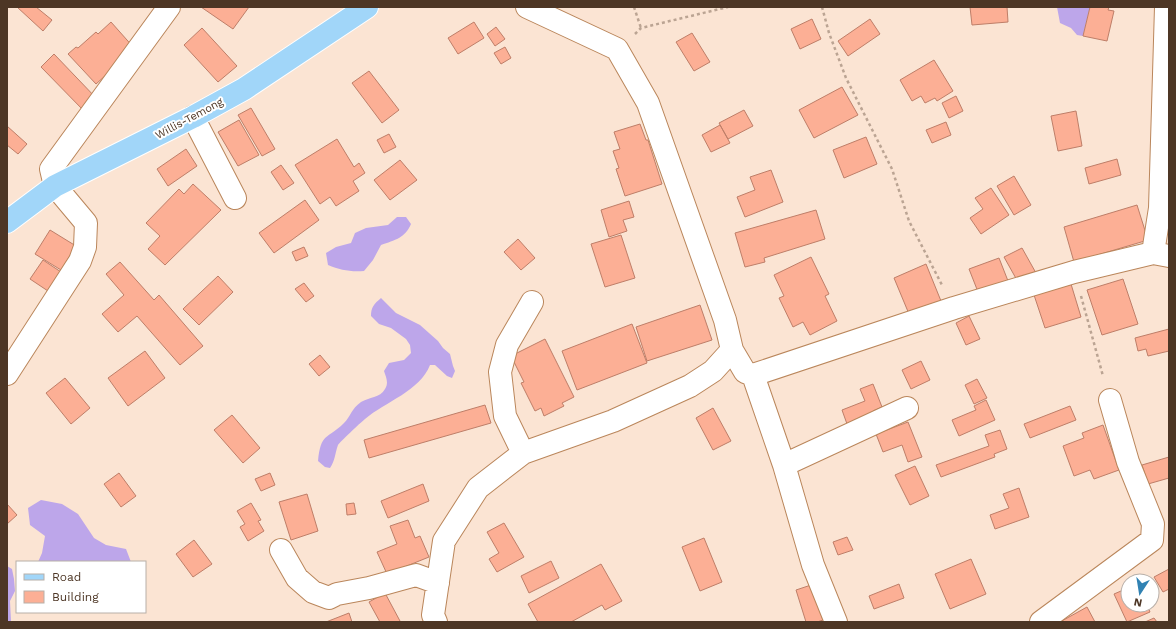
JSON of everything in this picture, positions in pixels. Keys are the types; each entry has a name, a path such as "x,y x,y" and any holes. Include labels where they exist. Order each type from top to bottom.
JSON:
{"main road":[{"name":"Willis-Temong","path":"7,222 55,186 193,117 244,89 367,7"}],"street":[{"path":"7,374 80,261 85,247 86,223 55,186 51,169 170,7"},
{"path":"527,7 618,49 648,103 725,320 732,350 745,372 753,375 954,308 1074,272 1161,254 1160,208 1166,7"},
{"path":"193,117 235,198"},
{"path":"524,453 505,416 500,372 506,345 532,302"},
{"path":"436,622 434,615 444,542 478,488 524,453 614,421 690,386 713,372 732,350"},
{"path":"753,375 784,465 813,565 836,622"},
{"path":"1042,622 1152,540 1153,524 1128,462 1110,400"},
{"path":"784,465 907,408"},
{"path":"281,550 297,578 313,592 328,598 338,594 369,588 416,575 438,583"}],"path":[{"path":"634,7 641,28"},
{"path":"618,49 641,28 728,7"},
{"path":"822,7 829,33 846,78 892,169 909,221 954,308"},
{"path":"1074,272 1110,400"}],"shaded area":[{"path":"1057,7 1090,7 1083,36 1077,35 1071,28 1060,23"},
{"path":"397,217 406,217 411,224 409,229 399,238 381,245 373,260 364,271 345,270 328,265 326,253 336,247 351,243 355,233 366,228 388,225"},
{"path":"381,298 396,313 420,325 438,341 450,354 455,371 452,378 447,376 435,365 430,365 425,374 410,389 362,421 338,445 330,468 325,467 318,461 319,452 323,441 344,423 361,402 383,392 387,382 384,371 389,363 404,360 411,353 410,345 406,339 391,328 379,324 371,316 373,306"},
{"path":"41,500 62,504 78,514 94,538 106,545 126,549 131,561 38,561 42,553 45,536 30,525 28,508"},
{"path":"7,566 12,569 15,591 10,601 11,622 7,622"}],"building":[{"path":"17,7 36,7 52,20 43,31"},
{"path":"201,7 249,7 233,29"},
{"path":"970,7 1007,7 1008,22 972,25"},
{"path":"1090,7 1109,7 1108,10 1114,11 1107,41 1083,36"},
{"path":"812,19 821,39 800,49 791,29"},
{"path":"870,19 880,34 848,56 838,41"},
{"path":"111,22 135,49 96,84 68,54 76,47 78,48 96,32 98,34"},
{"path":"474,22 484,38 458,54 448,38"},
{"path":"496,27 505,39 495,46 487,34"},
{"path":"202,28 237,66 218,82 184,45"},
{"path":"692,33 710,62 694,71 676,42"},
{"path":"505,47 511,58 501,64 494,53"},
{"path":"54,54 98,100 85,112 41,67"},
{"path":"934,60 953,91 937,101 935,98 925,103 921,96 912,101 900,80"},
{"path":"369,71 399,110 382,123 352,83"},
{"path":"842,87 858,115 814,138 799,110"},
{"path":"956,96 963,111 949,118 942,103"},
{"path":"251,108 275,149 262,156 238,115"},
{"path":"744,110 753,126 728,139 719,123"},
{"path":"1076,111 1082,146 1058,151 1051,116"},
{"path":"239,120 259,155 238,166 218,132"},
{"path":"946,122 951,135 932,143 926,130"},
{"path":"640,124 646,140 648,140 662,184 625,196 616,169 619,168 613,151 620,149 614,132"},
{"path":"720,125 730,143 711,152 702,135"},
{"path":"7,126 27,144 18,154 7,145"},
{"path":"389,134 396,147 384,153 377,140"},
{"path":"866,137 877,164 844,178 833,150"},
{"path":"337,139 354,167 359,163 365,173 353,181 359,191 336,206 330,197 320,204 295,165"},
{"path":"186,149 197,166 168,186 157,169"},
{"path":"1117,159 1121,175 1089,184 1085,168"},
{"path":"400,160 417,180 390,200 374,180"},
{"path":"281,165 294,183 283,190 271,172"},
{"path":"771,170 783,202 745,217 737,197 755,190 750,177"},
{"path":"1014,176 1031,205 1014,215 997,186"},
{"path":"193,184 221,210 165,265 148,249 160,236 146,223 179,189 184,194"},
{"path":"991,188 1009,215 981,234 970,218 983,209 975,198"},
{"path":"305,200 319,220 274,253 259,233"},
{"path":"629,201 634,217 623,220 627,231 609,237 601,210"},
{"path":"1137,205 1148,240 1074,262 1064,227"},
{"path":"816,210 825,239 764,258 765,262 745,267 735,233"},
{"path":"50,230 76,246 61,270 35,254"},
{"path":"621,235 635,278 605,287 591,244"},
{"path":"518,239 535,258 521,270 504,252"},
{"path":"304,247 308,256 296,261 292,252"},
{"path":"1022,248 1036,273 1018,282 1004,257"},
{"path":"811,257 829,294 825,296 837,321 810,335 803,322 793,327 779,298 784,296 774,275"},
{"path":"999,258 1010,286 980,297 969,269"},
{"path":"43,260 64,274 51,293 30,279"},
{"path":"120,262 154,300 159,295 203,346 180,365 137,316 118,332 102,314 124,295 106,274"},
{"path":"926,264 941,301 909,314 894,278"},
{"path":"218,276 233,292 199,325 183,309"},
{"path":"1123,279 1138,324 1102,335 1087,290"},
{"path":"304,283 314,296 306,302 295,289"},
{"path":"1071,284 1081,317 1045,328 1034,295"},
{"path":"700,305 712,340 647,361 636,327"},
{"path":"969,316 980,339 966,345 956,323"},
{"path":"632,324 647,363 577,390 562,351"},
{"path":"1169,329 1169,351 1148,356 1146,349 1138,351 1135,338"},
{"path":"545,339 574,397 562,403 564,406 544,416 541,408 535,411 521,383 524,382 511,356"},
{"path":"145,351 165,378 128,406 108,378"},
{"path":"320,355 330,367 319,376 309,364"},
{"path":"921,361 930,380 911,389 902,370"},
{"path":"65,378 90,408 71,424 46,393"},
{"path":"977,379 987,398 974,404 965,385"},
{"path":"873,384 882,407 873,411 874,414 847,424 842,410 865,401 860,389"},
{"path":"986,400 995,420 959,436 952,420 976,410 974,406"},
{"path":"485,405 491,423 369,458 364,440"},
{"path":"1070,406 1076,420 1030,438 1024,424"},
{"path":"713,408 731,441 713,450 696,418"},
{"path":"232,415 260,448 243,463 214,430"},
{"path":"908,422 922,457 908,462 902,445 883,452 876,434"},
{"path":"1103,425 1119,470 1094,479 1090,470 1074,476 1063,446 1084,438 1082,433"},
{"path":"1000,430 1007,449 994,454 995,457 941,477 936,465 989,446 985,435"},
{"path":"1169,457 1169,478 1148,484 1142,465"},
{"path":"915,466 929,496 910,505 895,475"},
{"path":"119,473 136,496 121,507 104,484"},
{"path":"270,473 275,485 261,491 255,479"},
{"path":"423,484 429,501 388,518 381,501"},
{"path":"1019,488 1029,517 995,529 990,515 1009,508 1003,494"},
{"path":"307,494 318,531 291,540 279,502"},
{"path":"251,503 261,520 258,521 264,531 248,541 240,527 245,524 237,511"},
{"path":"354,503 356,514 347,515 346,504"},
{"path":"7,504 17,515 7,524"},
{"path":"408,520 415,538 420,536 429,557 387,574 377,552 397,544 390,526"},
{"path":"504,523 524,557 497,572 489,559 499,553 487,532"},
{"path":"847,537 853,550 838,555 833,542"},
{"path":"704,538 722,582 700,591 682,547"},
{"path":"194,540 212,564 193,577 176,554"},
{"path":"971,559 986,594 950,609 935,574"},
{"path":"551,561 559,578 529,593 521,576"},
{"path":"601,564 622,601 605,610 602,605 571,622 538,622 528,604"},
{"path":"1169,569 1169,589 1163,592 1160,587 1160,574"},
{"path":"899,584 904,598 874,609 869,596"},
{"path":"811,585 823,620 817,622 806,622 796,590"},
{"path":"1120,591 1120,607 1114,594"},
{"path":"385,593 400,621 380,622 369,602"},
{"path":"1087,607 1095,622 1060,622"},
{"path":"349,613 352,622 326,622"},
{"path":"1123,613 1148,613 1127,622"},
{"path":"1154,618 1157,622 1145,622"}]}
